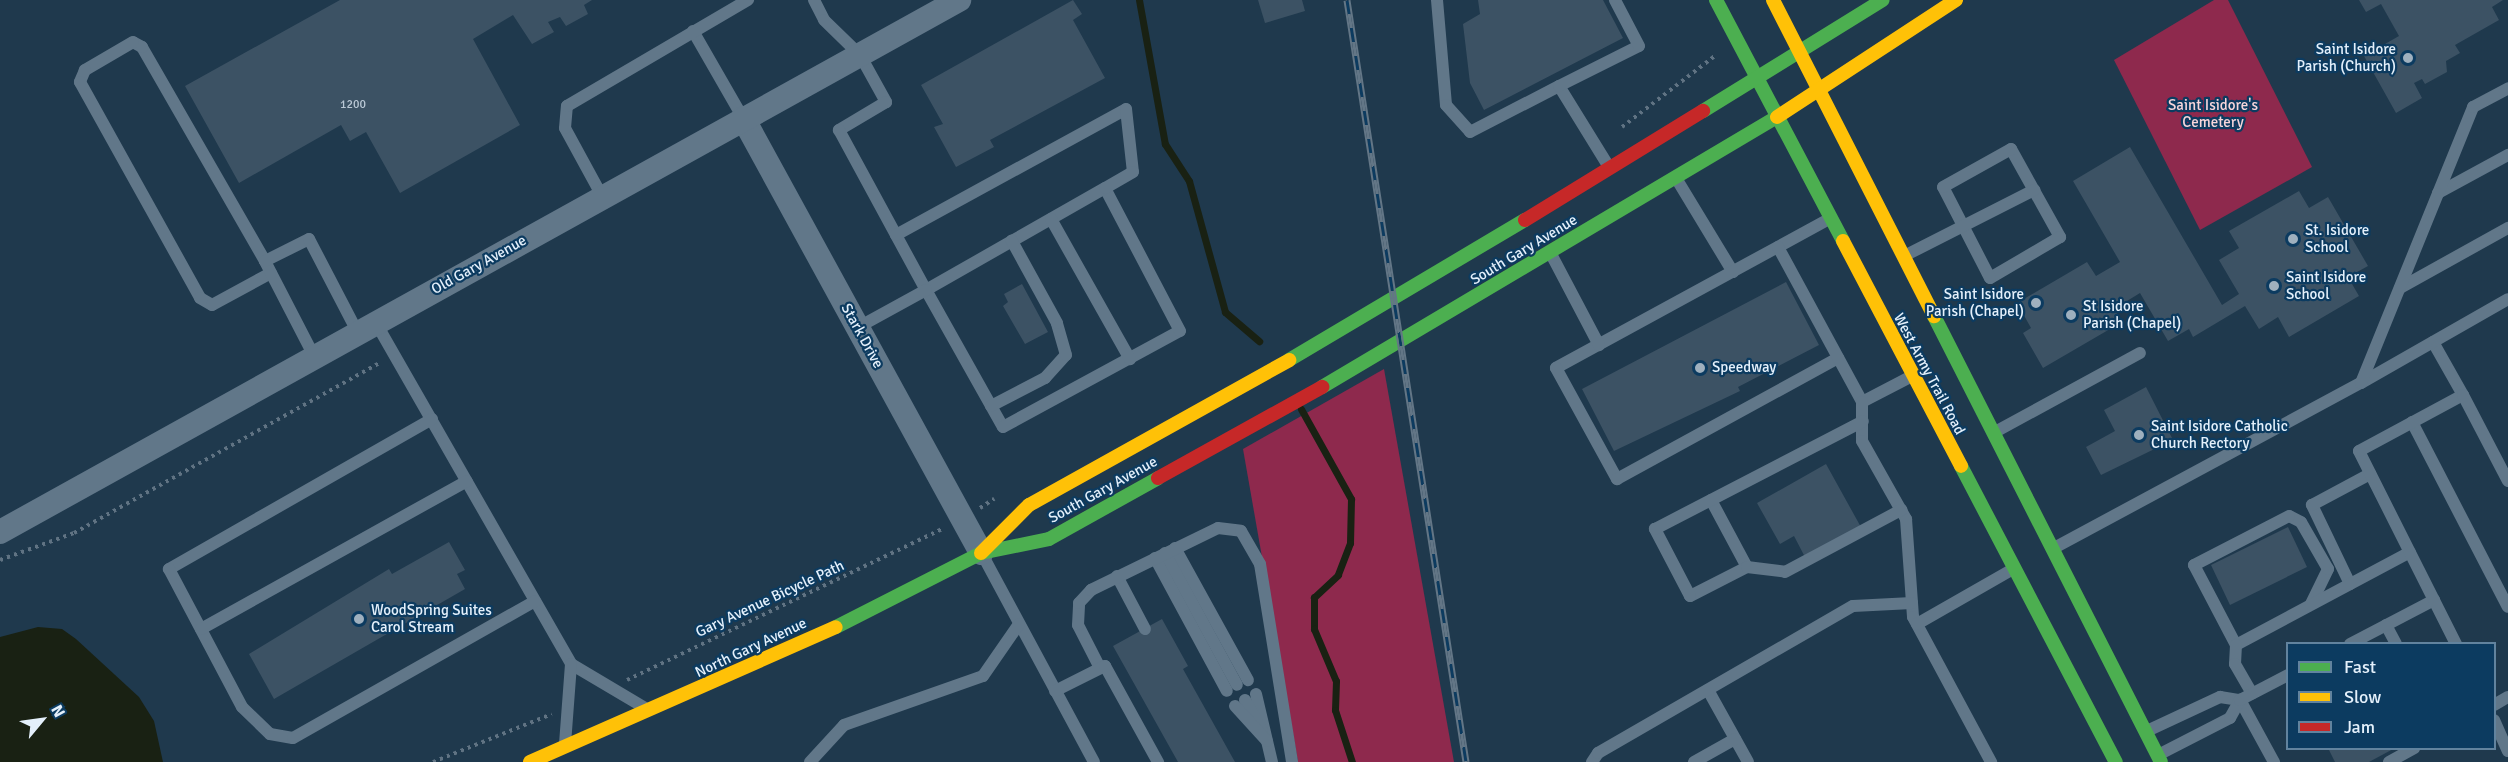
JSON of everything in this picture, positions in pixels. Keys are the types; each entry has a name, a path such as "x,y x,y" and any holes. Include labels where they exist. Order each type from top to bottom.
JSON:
{"street":[{"name":"Old Gary Avenue","path":"0,532 959,0"},
{"name":"West Army Trail Road","path":"1716,0 1910,376 2115,762"},
{"name":"West Army Trail Road","path":"1773,0 1905,255 2159,758"},
{"name":"South Gary Avenue","path":"981,553 1029,505 1381,308 1612,171 1884,0"},
{"name":"South Gary Avenue","path":"981,553 1049,539 1551,253 1820,91 1956,0"},
{"name":"Stark Drive","path":"743,118 981,553"},
{"name":"North Gary Avenue","path":"530,762 769,661 981,553"}],"lane":[{"path":"602,196 565,128 567,106 747,0"},
{"path":"814,0 824,20 860,55 886,102 839,130 1003,427 1180,331 1105,188"},
{"path":"1437,0 1446,105 1470,132 1639,46 1615,0"},
{"path":"693,31 743,118"},
{"path":"315,358 268,267 142,47 133,42 85,70 80,82 200,298 212,305 268,267 309,238 367,328 432,419 571,664 652,711"},
{"path":"1559,86 1612,171"},
{"path":"2361,383 2473,107 2508,88"},
{"path":"857,328 1133,172 1126,109 896,235"},
{"path":"2011,149 2034,190 2060,237 1990,278 1943,187 2011,149"},
{"path":"2438,193 2508,155"},
{"path":"1676,177 1733,272"},
{"path":"1905,255 2034,190"},
{"path":"1052,219 1130,359"},
{"path":"1829,219 1556,368 1617,479 1838,358"},
{"path":"2400,288 2508,228"},
{"path":"991,406 1045,378 1066,355 1057,323 1012,241"},
{"path":"1778,247 1862,402 1862,441 1901,510 1912,603 1917,624 1990,762"},
{"path":"1551,253 1599,345"},
{"path":"2052,549 2361,383 2508,299"},
{"path":"2433,342 2508,481"},
{"path":"1994,433 2140,353"},
{"path":"1862,402 1910,376"},
{"path":"2455,642 2359,451 2463,395"},
{"path":"432,419 169,569 242,706 270,734 292,738 534,602"},
{"path":"1863,421 1655,529 1690,596 1746,567 1785,572 1901,510"},
{"path":"2412,422 2508,607"},
{"path":"2350,584 2312,505 2370,474"},
{"path":"201,629 467,481"},
{"path":"1711,500 1746,567"},
{"path":"2252,694 2235,664 2236,645 2194,565 2289,516 2301,522 2328,569 2311,604"},
{"path":"1158,762 1103,667 1078,614 1086,596 1113,578 1202,535 1232,528 1256,553 1292,762"},
{"path":"2236,645 2410,552"},
{"path":"981,553 1094,762"},
{"path":"1165,553 1237,685 1165,553"},
{"path":"1917,624 2014,568"},
{"path":"1113,578 1145,629"},
{"path":"2353,642 2434,600"},
{"path":"1592,762 1598,753 1854,606 1912,603"},
{"path":"810,762 844,724 983,676 1006,649 1019,624"},
{"path":"2386,625 2395,642"},
{"path":"564,749 571,664"},
{"path":"1055,691 1103,667"},
{"path":"2159,758 2230,718 2240,700 2286,676"},
{"path":"1708,690 1748,762"},
{"path":"2146,731 2220,697 2240,700"},
{"path":"1245,700 1267,741 1272,762"},
{"path":"2240,700 2274,762"},
{"path":"2496,724 2508,751"},
{"path":"1694,762 1735,739"},
{"path":"2389,762 2410,750"}],"path":[{"path":"1618,130 1709,59"},
{"path":"0,560 74,533 379,363"},
{"name":"Gary Avenue Bicycle Path","path":"617,684 932,534"},
{"path":"433,762 554,713"}],"green space":[{"name":"Saint Isidore's Cemetery","path":"2214,0 2228,0 2312,167 2200,230 2114,60"},
{"path":"1384,369 1454,762 1298,762 1243,449"}],"shaded area":[{"path":"38,627 62,629 139,697 154,721 163,762 0,762 0,637"}],"building":[{"path":"340,0 592,0 584,5 588,14 566,26 560,17 548,22 554,32 532,44 513,15 473,39 520,125 400,193 366,132 350,141 341,125 239,183 185,86"},
{"path":"1073,0 1082,14 1073,20 1105,78 990,140 994,147 956,167 934,127 943,124 921,85"},
{"path":"1258,0 1302,0 1305,11 1265,23"},
{"path":"1478,0 1603,0 1623,38 1484,110 1470,83 1463,24 1480,14"},
{"name":"Saint Isidore Parish (Church)","path":"2359,0 2503,0 2492,7 2499,20 2455,45 2460,53 2446,61 2447,72 2425,84 2422,79 2414,83 2422,98 2396,113 2364,56 2399,36 2381,4 2366,12"},
{"name":"St. Isidore School","path":"2130,147 2222,305 2239,294 2219,260 2239,248 2229,231 2299,191 2309,208 2328,197 2368,266 2348,277 2359,296 2289,337 2278,317 2259,329 2245,306 2193,337 2189,329 2168,341 2140,293 2114,309 2122,322 2043,368 2023,333 2031,328 2017,303 2087,262 2096,276 2120,262 2073,181"},
{"name":"Speedway","path":"1786,282 1819,345 1738,387 1740,391 1614,451 1582,389"},
{"path":"1022,284 1048,332 1025,344 1003,306 1008,302 1004,294"},
{"name":"Saint Isidore Catholic Church Rectory","path":"2146,387 2173,440 2101,475 2086,447 2115,431 2104,410"},
{"path":"1826,464 1862,529 1806,559 1794,536 1780,544 1757,503"},
{"path":"2288,527 2307,567 2230,605 2211,565"},
{"name":"WoodSpring Suites Carol Stream","path":"449,542 465,570 457,574 465,589 274,699 249,654 389,569 392,574"},
{"path":"1162,619 1188,666 1183,669 1235,762 1178,762 1113,646"},
{"path":"2329,750 2391,750 2369,762 2335,762"}],"waterway":[{"path":"1139,0 1165,144 1189,181 1225,312 1259,341"},
{"path":"1301,409 1351,499 1350,543 1338,575 1314,597 1314,629 1336,681 1335,710 1352,762"}],"railway":[{"path":"1347,0 1466,762"}],"traffic: fast":[{"path":"1716,0 1843,241"},
{"path":"1703,111 1883,0"},
{"path":"1322,387 1777,117"},
{"path":"1289,360 1525,220"},
{"path":"1934,316 2161,762"},
{"path":"1961,466 2116,762"},
{"path":"836,627 981,553 1049,539 1158,478"}],"traffic: slow":[{"path":"1773,0 1934,316"},
{"path":"1777,117 1956,0"},
{"path":"1843,241 1961,466"},
{"path":"981,553 1029,505 1289,360"},
{"path":"530,762 836,627"}],"traffic: jam":[{"path":"1525,220 1703,111"},
{"path":"1158,478 1322,387"}],"place":[{"name":"Saint Isidore Parish (Church)","path":"2408,58"},
{"name":"St. Isidore School","path":"2293,239"},
{"name":"Saint Isidore School","path":"2274,286"},
{"name":"Saint Isidore Parish (Chapel)","path":"2036,303"},
{"name":"St Isidore Parish (Chapel)","path":"2071,315"},
{"name":"Speedway","path":"1700,368"},
{"name":"Saint Isidore Catholic Church Rectory","path":"2139,435"},
{"name":"WoodSpring Suites Carol Stream","path":"359,619"}]}
